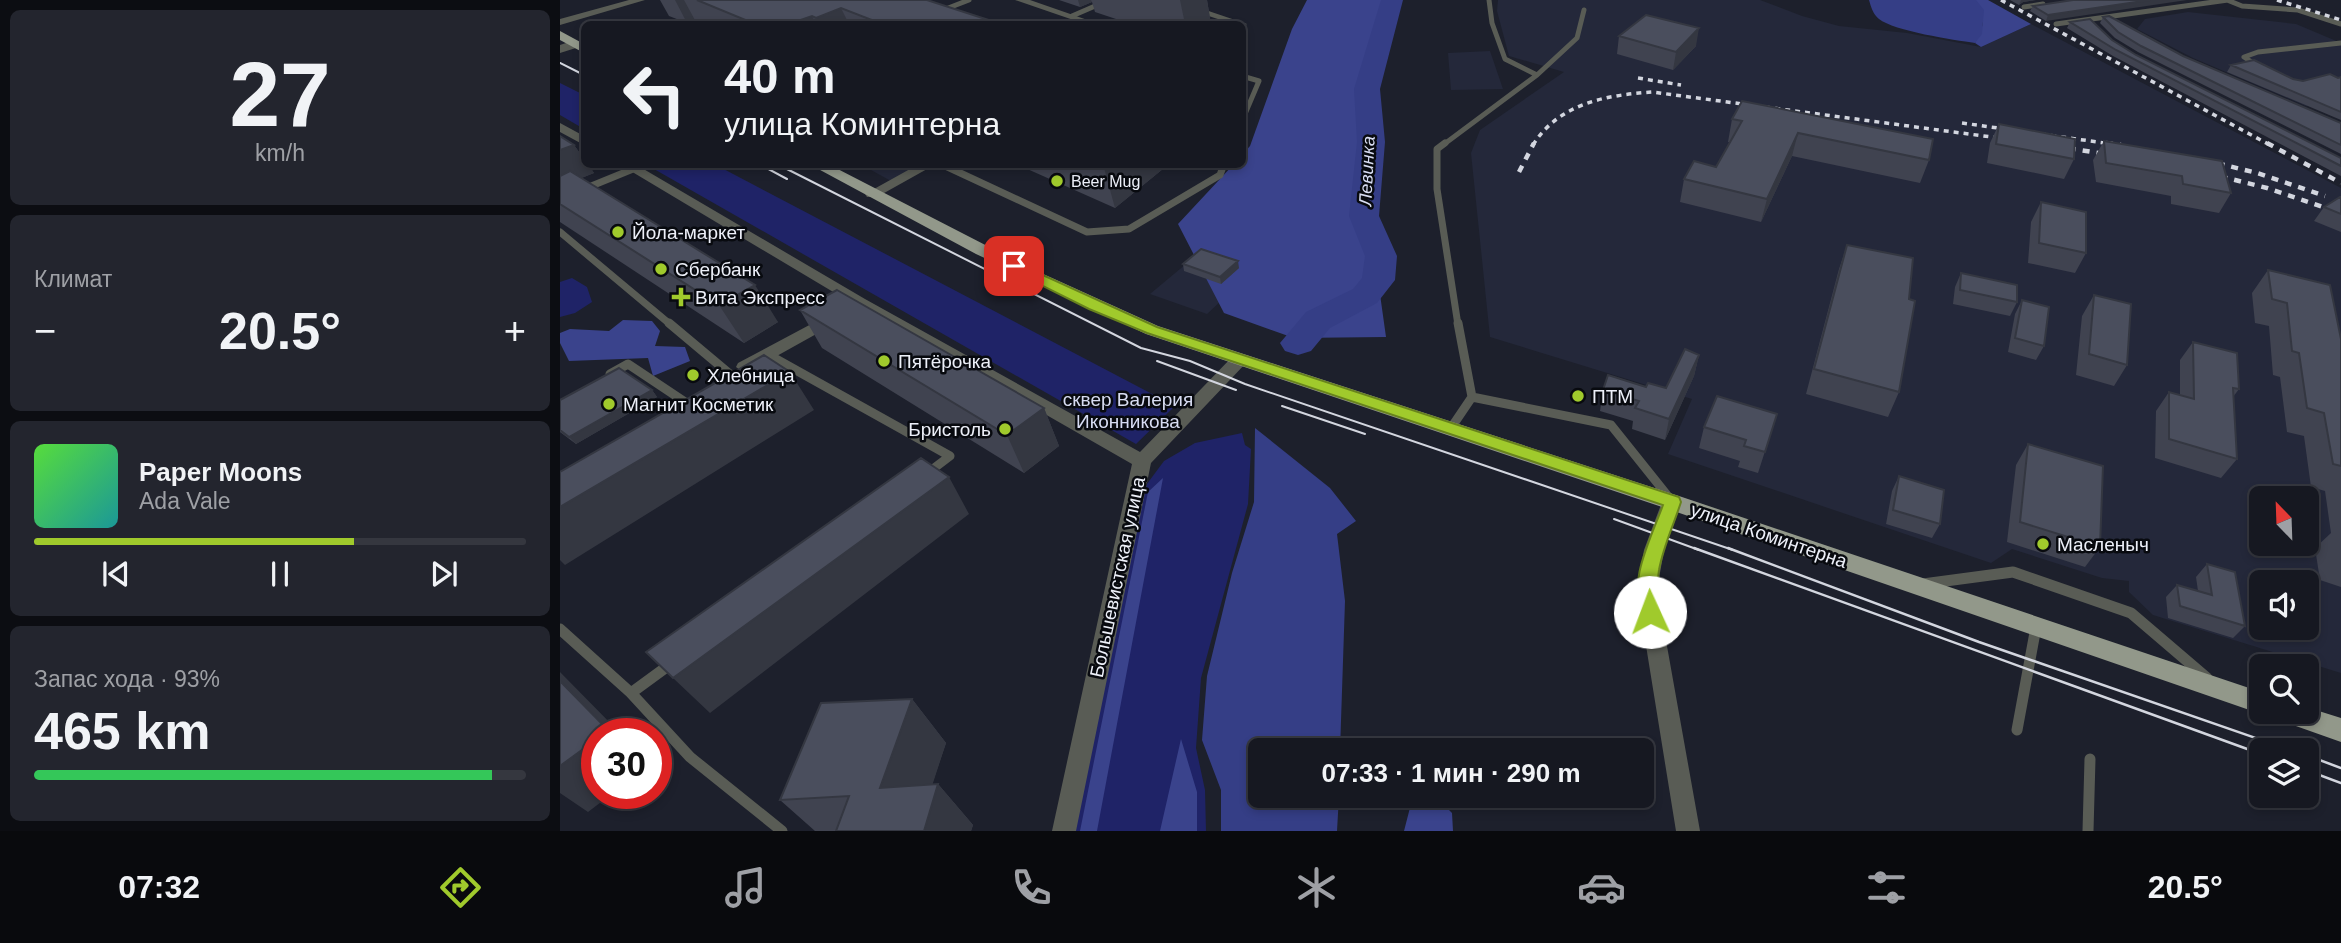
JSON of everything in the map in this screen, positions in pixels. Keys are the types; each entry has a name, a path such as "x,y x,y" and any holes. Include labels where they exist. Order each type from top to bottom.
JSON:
{"main road":[{"path":"560,35 580,46"},
{"name":"улица Коминтерна","path":"823,168 1094,305 1152,330 1672,502 2249,699"},
{"path":"2319,723 2341,730"}],"street":[{"path":"560,22 640,0"},
{"path":"1020,0 1086,21"},
{"path":"1165,0 1225,21"},
{"path":"926,8 950,17"},
{"path":"560,49 580,46"},
{"path":"560,127 581,139"},
{"path":"631,168 860,302 1142,461"},
{"path":"872,194 922,168"},
{"path":"679,406 860,302"},
{"name":"Большевистская улица","path":"1064,831 1142,461 1240,359"},
{"path":"1672,502 1654,550 1647,590 1688,831"}],"lane":[{"path":"937,13 969,0"},
{"path":"1072,16 1109,0"},
{"path":"1489,0 1492,23 1505,59 1537,75"},
{"path":"2056,24 2227,0 2242,6 2298,10 2341,24"},
{"path":"2024,7 2050,4"},
{"path":"1451,428 1472,397 1460,353 1449,259 1433,169 1437,149 1537,75 1577,38 1584,10"},
{"path":"2107,17 2116,22"},
{"path":"2089,20 2096,27"},
{"path":"2267,70 2244,57 2258,52 2341,43"},
{"path":"1246,77 1259,81 1246,112"},
{"path":"571,194 627,168"},
{"path":"950,168 1087,232 1129,229 1220,175 1223,168"},
{"path":"560,232 731,374"},
{"path":"767,354 950,456 916,481"},
{"path":"596,382 628,364 679,406"},
{"path":"787,379 799,372"},
{"path":"1472,397 1611,425 1672,502"},
{"path":"1913,585 2013,572 2131,613 2222,690"},
{"path":"2017,730 2036,628"},
{"path":"560,629 631,693 690,757 782,831"},
{"path":"631,693 686,653"},
{"path":"2088,831 2090,759"}],"shaded area":[{"path":"1307,0 1390,0 1370,125 1378,280 1386,337 1294,338 1224,313 1178,224 1230,168 1246,168 1246,151 1250,146 1292,29"},
{"path":"1498,0 1760,0 1839,26 1907,33 1981,47 2031,24 2341,188 2341,673 2319,666 2319,654 2279,654 2153,615 2129,592 2129,581 2102,578 2012,549 1991,563 1668,454 1692,399 1490,337 1471,153 1480,130 1564,72 1509,56 1497,11"},
{"path":"1869,0 1976,0 1984,10 1982,34 1975,43 1897,27 1877,17"},
{"path":"1975,0 1988,0 2031,24 1981,47 1975,43 1983,22"},
{"path":"2188,12 2296,24 2341,43 2341,94 2306,106 2193,58 2137,29 2145,19"},
{"path":"1490,51 1503,89 1451,90 1448,53"},
{"path":"867,168 917,168 891,181"},
{"path":"1198,254 1252,272 1207,314 1150,294"},
{"path":"623,320 652,321 660,331 655,346 685,347 690,361 653,376 648,358 569,361 560,343 560,333 570,329 609,331"},
{"path":"1255,428 1330,488 1356,521 1337,534 1345,601 1340,738 1248,738 1248,808 1338,808 1337,831 1221,831 1221,790 1202,740 1207,676 1232,573 1254,502"},
{"path":"1163,478 1097,831 1080,831 1148,492"},
{"path":"1181,739 1197,792 1197,831 1160,831"},
{"path":"1410,808 1447,808 1452,813 1453,831 1404,831"}],"green space":[{"path":"560,83 581,94 581,127 560,115"},
{"name":"сквер Валерия Иконникова","path":"652,168 722,168 1175,406 1136,444"},
{"path":"572,278 587,287 592,302 575,313 560,317 560,282"},
{"path":"1242,433 1245,445 1251,449 1248,504 1201,678 1196,748 1205,790 1206,831 1072,831 1141,492 1164,461 1195,443"}],"building":[{"path":"697,0 927,0 992,21 874,21 841,8 816,18 812,16 798,21 748,21"},
{"path":"2073,0 2150,0 2048,15 2033,6"},
{"path":"1646,15 1699,28 1676,52 1619,36"},
{"path":"2109,16 2183,56 2341,123 2341,145 2141,46 2118,32 2103,17"},
{"path":"2090,19 2112,40 2136,55 2341,158 2341,166 2116,50 2070,22"},
{"path":"2254,60 2293,79 2303,81 2330,74 2341,77 2341,112 2231,65"},
{"path":"1742,101 1933,139 1929,160 1798,133 1767,199 1684,179 1694,161 1716,167 1742,121 1732,119"},
{"path":"1999,124 2075,139 2074,159 1996,144"},
{"path":"560,136 574,145 560,150"},
{"path":"2104,141 2222,161 2231,193 2183,184 2182,176 2106,163"},
{"path":"570,171 755,285 719,305 560,204 560,176"},
{"path":"2341,197 2341,214 2324,207"},
{"path":"2041,202 2086,212 2086,253 2039,243"},
{"path":"1847,245 1913,258 1909,299 1915,301 1899,392 1814,369"},
{"path":"1201,249 1238,261 1220,277 1183,264"},
{"path":"2268,270 2330,285 2341,339 2341,466 2333,464 2324,413 2307,408 2299,353 2292,351 2287,303 2272,299"},
{"path":"1961,273 2017,285 2017,302 1960,290"},
{"path":"837,290 1044,408 1007,435 800,310"},
{"path":"2094,295 2131,304 2127,365 2089,354"},
{"path":"2022,300 2049,307 2044,346 2015,338"},
{"path":"2193,342 2237,353 2239,389 2233,388 2237,459 2169,439 2169,392 2194,399"},
{"path":"1685,349 1699,355 1669,419 1635,408 1639,401 1603,390 1608,375 1646,387 1648,383 1666,388"},
{"path":"764,355 790,372 560,507 560,472"},
{"name":"Магнит Косметик","path":"619,368 652,390 569,437 560,430 560,400"},
{"path":"1717,396 1777,414 1765,452 1744,446 1746,440 1704,427"},
{"path":"2028,444 2103,466 2100,547 2020,522"},
{"path":"921,458 949,477 673,678 646,652"},
{"path":"1899,476 1944,490 1940,524 1893,510"},
{"path":"2207,564 2235,572 2245,626 2180,606 2177,585 2212,595"},
{"path":"560,681 596,718 581,718 581,751 560,766"},
{"path":"912,699 880,788 938,784 924,831 836,831 849,796 780,800 821,703"}],"waterway":[{"name":"Левинка","path":"1298,343 1318,320 1365,296 1378,280 1381,256 1364,216 1371,142 1367,89 1392,0"}],"tram line":[{"path":"560,63 581,74"},
{"path":"766,168 787,179"},
{"path":"785,168 1141,348 1190,361 1245,384 1733,550"},
{"path":"1157,361 1236,390"},
{"path":"1282,406 1365,434"},
{"path":"1614,519 1699,550"},
{"path":"1694,548 2249,750"},
{"path":"1728,548 1979,642 2256,738"},
{"path":"2319,760 2341,768"},
{"path":"2319,775 2341,783"}],"railway":[{"path":"2001,0 2270,145"},
{"path":"2277,0 2341,20"},
{"path":"1638,78 1681,85"},
{"path":"1533,145 1556,119 1585,104 1601,99 1652,92 2014,140"},
{"path":"1962,123 2119,145"},
{"path":"1519,172 1534,143"},
{"path":"2106,143 2121,145"},
{"path":"2267,143 2341,183"},
{"path":"2055,146 2117,156"},
{"path":"2204,160 2257,173 2325,196"},
{"path":"2207,173 2267,188 2341,213"}],"place":[{"name":"Beer Mug","path":"1057,181"},
{"name":"Йола-маркет","path":"618,232"},
{"name":"Сбербанк","path":"661,269"},
{"name":"Вита Экспресс","path":"681,297"},
{"name":"Пятёрочка","path":"884,361"},
{"name":"Хлебница","path":"693,375"},
{"name":"ПТМ","path":"1578,396"},
{"name":"Магнит Косметик","path":"609,404"},
{"name":"Бристоль","path":"1005,429"},
{"name":"Масленыч","path":"2043,544"}],"route":[{"path":"1014,266 1152,330 1293,379 1451,428 1672,502 1650,568 1647,590 1650,612"}]}
